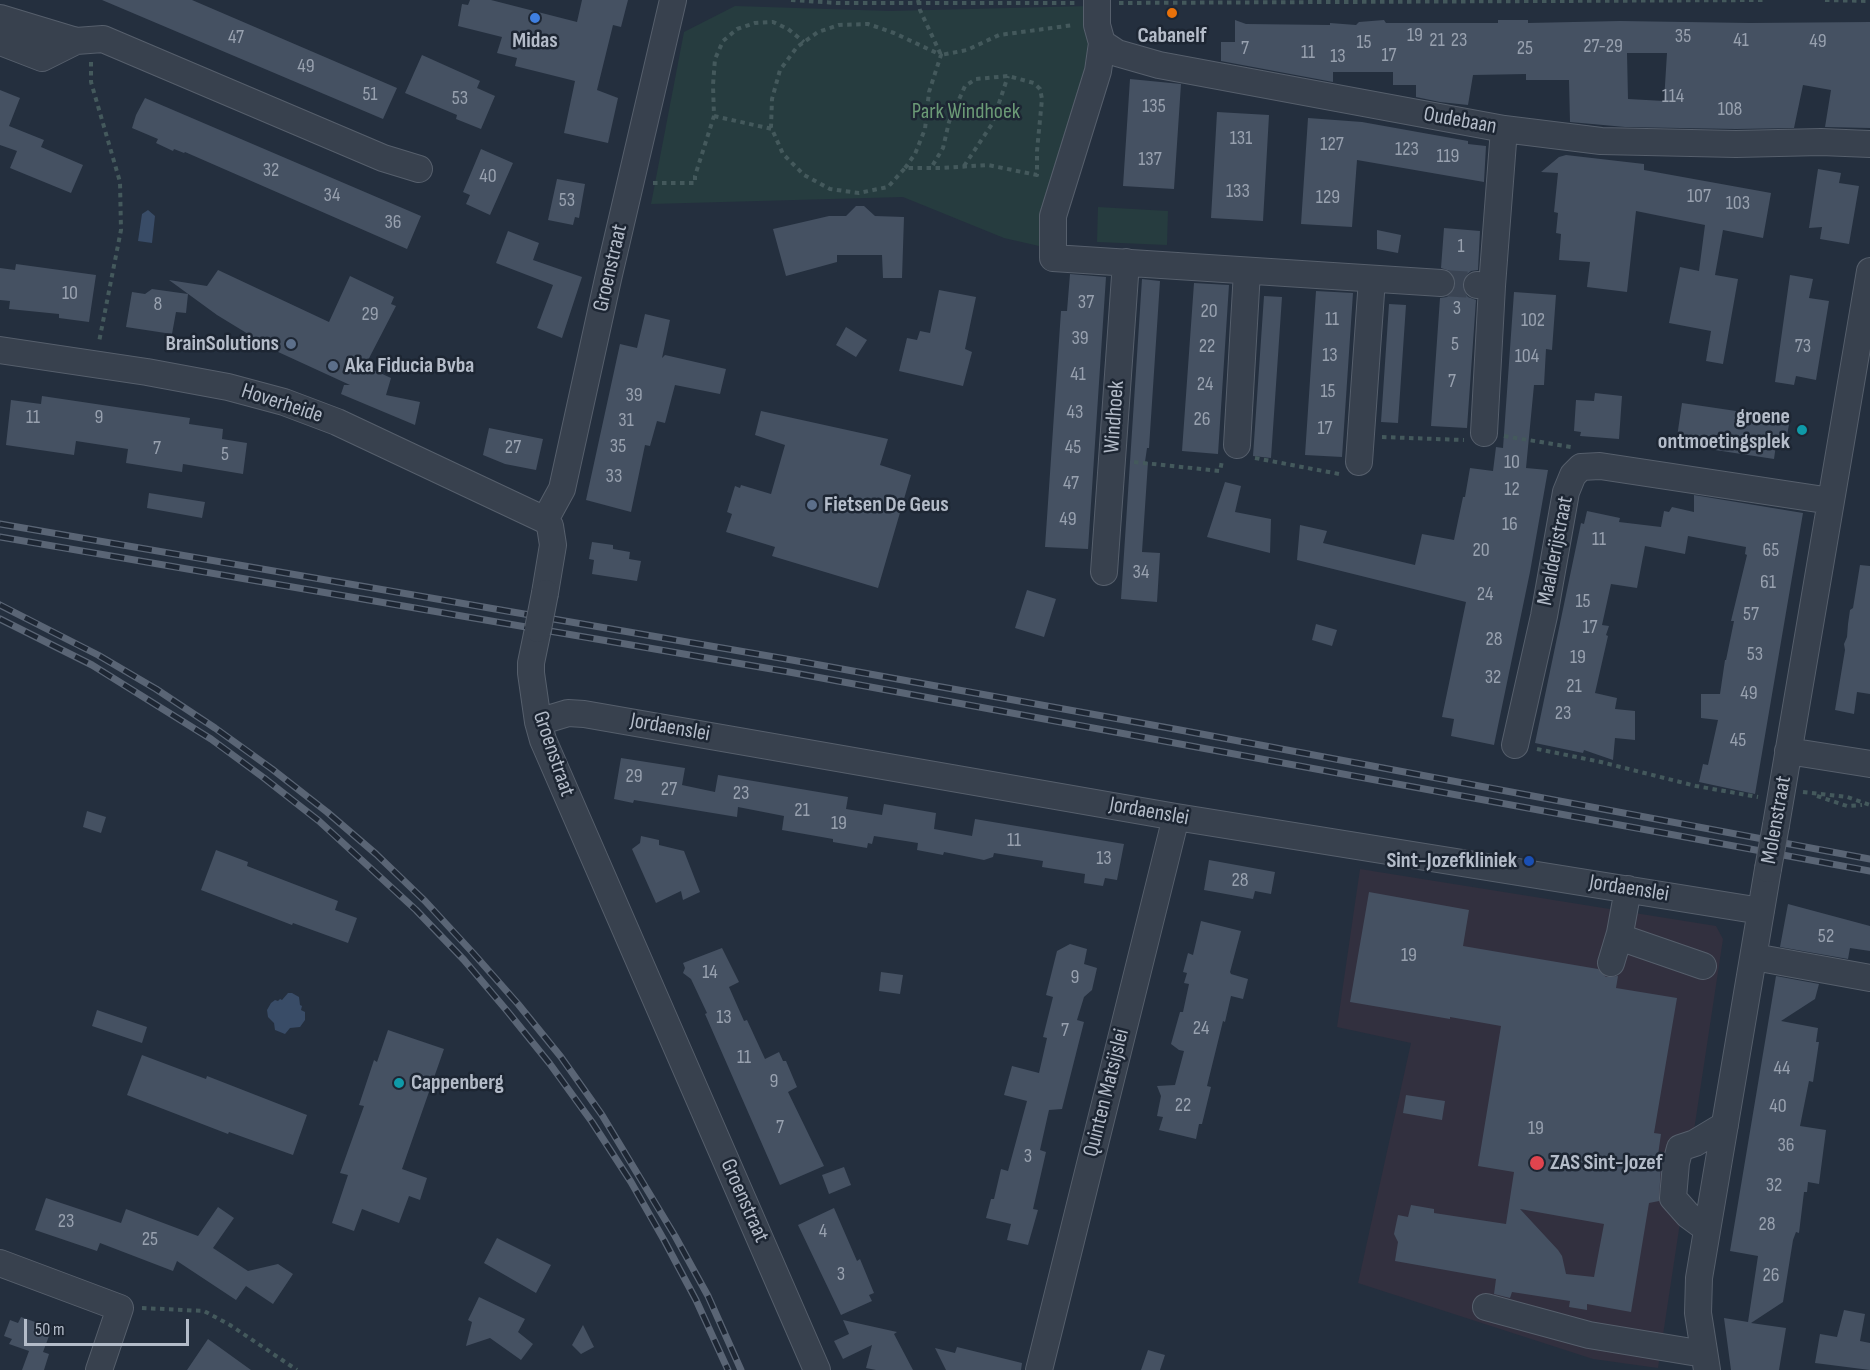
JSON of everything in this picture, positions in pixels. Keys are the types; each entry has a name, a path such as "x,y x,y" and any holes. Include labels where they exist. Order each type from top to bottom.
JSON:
{"street":[{"name":"Groenstraat","path":"673,0 562,489 545,520 550,526 553,544 531,663 538,722 543,740 818,1370"},
{"name":"Oudebaan","path":"1098,17 1118,52 1159,65 1504,129 1550,136 1634,143 1870,144"},
{"path":"1098,17 1098,71 1053,216 1053,258 1441,283"},
{"path":"0,18 84,41"},
{"path":"0,40 42,58 84,41 103,39 383,158 419,169"},
{"path":"1484,433 1484,286 1504,129"},
{"name":"Windhoek","path":"1104,572 1126,262"},
{"path":"1237,445 1247,271"},
{"name":"Molenstraat","path":"1705,1362 1697,1297 1707,1229 1870,271"},
{"path":"1359,462 1372,279"},
{"name":"Hoverheide","path":"0,350 228,387 284,402 337,422 545,520"},
{"name":"Maalderijstraat","path":"1515,745 1544,616 1566,492 1573,475 1581,467 1600,466 1831,501"},
{"name":"Jordaenslei","path":"538,722 568,713 584,714 1176,817 1761,911"},
{"path":"1788,751 1870,764"},
{"name":"Quinten Matsijslei","path":"1039,1370 1176,817"},
{"path":"1611,963 1620,933 1628,889"},
{"path":"1620,933 1625,939 1703,966"},
{"path":"1754,957 1870,978"},
{"path":"1707,1229 1688,1215 1673,1198 1676,1163 1680,1148 1695,1143 1725,1125"},
{"path":"0,1263 120,1308 99,1370"},
{"path":"1486,1307 1589,1335 1705,1362"}],"path":[{"path":"792,0 837,3 919,2 1098,17 1763,0"},
{"path":"1825,0 1870,1"},
{"path":"919,2 920,10 941,55 929,92 925,129 915,154 888,187 859,193 830,189 804,176 783,154 772,129 772,99 780,70 797,46 818,32 839,26 868,24 894,33 941,55 967,50 999,35 1098,17"},
{"path":"630,182 695,183 695,176 714,116 715,58 723,41 737,29 755,23 773,22 788,29 804,42"},
{"path":"84,41 91,82 120,182 121,230 94,364"},
{"path":"905,168 931,168 963,167 988,165 1037,176 1042,99 1040,89 1034,83 1008,76 976,79 965,86 949,122 943,148 931,168"},
{"path":"963,167 992,124 1008,76"},
{"path":"714,116 772,129"},
{"path":"1515,745 1601,762 1696,786 1778,813"},
{"path":"1810,794 1847,797 1868,805 1847,806 1810,794"},
{"path":"120,1308 204,1311 230,1325 297,1370"}],"shaded area":[{"name":"ZAS Sint-Jozef","path":"1360,869 1716,926 1723,939 1658,1368 1593,1359 1358,1283 1411,1043 1337,1027"}],"green space":[{"name":"Park Windhoek","path":"735,6 890,11 1089,6 1088,66 1040,217 1039,246 1004,238 903,197 651,204 684,32"},
{"path":"1098,207 1168,211 1167,245 1097,242"}],"water":[{"path":"148,210 155,216 152,243 138,241 142,214"},
{"path":"288,993 299,997 301,1010 305,1012 305,1020 300,1027 290,1028 285,1034 275,1030 267,1010 271,1003 275,1000 282,1000"}],"building":[{"path":"102,0 192,0 397,88 383,119"},
{"path":"470,0 491,0 577,22 582,0 628,0 621,27 613,25 597,90 618,98 608,143 564,133 575,81 515,66 517,58 497,53 502,37 458,26 462,4 468,5"},
{"path":"1235,20 1246,24 1330,25 1330,23 1356,25 1359,22 1384,20 1386,23 1498,23 1498,20 1528,20 1528,23 1870,22 1870,128 1825,127 1831,90 1803,85 1794,128 1625,127 1570,122 1569,80 1526,80 1526,74 1473,75 1468,105 1440,102 1416,97 1416,85 1393,85 1393,72 1333,72 1333,82 1221,61 1221,42 1235,42","holes":["1627,53 1667,53 1664,101 1628,99"]},
{"path":"422,55 480,81 477,88 495,96 481,129 456,119 457,115 405,93"},
{"path":"1130,79 1181,84 1174,189 1123,186"},
{"path":"0,90 20,98 9,126 44,140 41,147 83,165 71,193 10,168 17,151 0,145"},
{"path":"145,98 421,216 407,249 185,152 174,149 173,151 156,143 158,139 132,128"},
{"path":"1217,112 1269,115 1263,221 1211,218"},
{"path":"1308,118 1362,122 1486,146 1484,182 1357,160 1352,227 1301,224"},
{"path":"481,149 513,163 490,215 466,204 470,195 463,192"},
{"path":"1566,155 1644,164 1644,170 1771,193 1763,238 1723,230 1715,275 1738,279 1723,364 1706,361 1711,331 1669,323 1680,267 1699,271 1705,225 1636,211 1627,292 1587,287 1590,262 1559,260 1561,234 1556,233 1558,213 1554,212 1558,173 1541,172 1559,157"},
{"path":"1818,169 1841,173 1839,183 1859,186 1849,244 1820,239 1822,227 1809,228"},
{"path":"557,179 585,184 579,218 575,217 573,225 548,220"},
{"path":"856,206 864,206 875,216 904,217 902,278 883,278 882,255 837,255 837,262 786,276 773,229 829,216 846,216"},
{"path":"1444,228 1480,231 1478,270 1471,271 1465,276 1462,285 1468,297 1476,300 1467,428 1431,426 1440,298 1447,297 1453,292 1456,283 1450,271 1441,268"},
{"path":"1377,230 1401,235 1398,253 1377,249"},
{"path":"508,231 539,243 533,260 582,277 562,338 537,328 553,285 496,263"},
{"path":"16,264 96,275 89,322 59,318 59,314 9,309 10,301 0,300 0,268 15,270"},
{"path":"218,270 329,322 350,276 394,297 391,304 396,306 365,366 391,378 386,395 420,402 415,425 341,394 344,385 350,385 276,351 217,315 169,280 207,286"},
{"path":"1070,274 1106,277 1088,549 1045,547 1061,311 1067,311"},
{"path":"1790,275 1813,279 1809,298 1829,301 1816,380 1796,376 1794,385 1775,382"},
{"path":"1142,279 1160,281 1149,448 1147,448 1145,462 1148,462 1142,552 1160,553 1157,602 1121,599"},
{"path":"1194,283 1229,285 1218,454 1182,451"},
{"path":"152,289 188,294 186,313 176,312 172,334 126,327 132,292 145,294"},
{"path":"939,290 976,297 965,349 972,352 963,386 899,371 907,338 917,340 920,331 930,333"},
{"path":"1316,291 1353,293 1342,457 1305,455"},
{"path":"1514,292 1556,295 1552,350 1546,349 1544,385 1534,385 1526,468 1548,470 1530,572 1494,745 1451,736 1454,719 1442,717 1466,602 1297,560 1300,525 1327,531 1323,543 1415,565 1422,534 1454,540 1470,468 1493,471 1496,447 1503,448"},
{"path":"1264,296 1282,297 1271,458 1253,456"},
{"path":"1389,304 1406,305 1398,423 1381,422"},
{"path":"645,314 670,320 662,358 665,355 726,369 720,394 675,385 665,423 657,421 650,446 645,445 631,512 586,500 620,344 637,348"},
{"path":"846,327 867,340 856,357 836,345"},
{"path":"1595,393 1622,396 1619,439 1580,436 1581,432 1574,431 1576,400 1594,401"},
{"path":"42,396 190,418 189,424 223,429 222,439 247,443 243,474 183,464 182,472 126,463 128,449 76,441 74,455 6,445 11,400 41,404"},
{"path":"1682,403 1790,419 1786,441 1777,438 1774,459 1676,444"},
{"path":"761,411 888,439 880,465 911,475 878,588 772,556 775,547 726,532 732,514 727,512 735,486 740,488 741,485 771,494 785,445 755,435"},
{"path":"489,428 543,439 536,470 505,464 483,455"},
{"path":"1225,482 1241,486 1235,512 1271,519 1270,553 1207,537"},
{"path":"149,493 205,502 202,518 147,508"},
{"path":"1694,495 1803,513 1755,794 1699,782 1703,764 1708,765 1718,720 1701,718 1701,694 1720,694 1734,621 1731,621 1747,555 1745,554 1746,547 1688,536 1685,554 1645,546 1637,588 1611,584 1602,625 1609,626 1606,635 1608,636 1595,693 1617,698 1615,709 1635,711 1635,740 1615,738 1613,760 1584,750 1583,753 1535,743 1581,523 1584,524 1587,511 1620,518 1619,522 1661,527 1664,511 1669,512 1672,507 1694,512"},
{"path":"592,542 613,545 613,549 630,552 629,559 641,561 637,581 592,574 594,560 589,559"},
{"path":"1860,565 1870,566 1870,694 1857,692 1854,714 1835,710 1845,650 1844,644"},
{"path":"1027,590 1056,599 1044,637 1015,628"},
{"path":"1316,624 1337,630 1332,646 1312,640"},
{"path":"621,758 685,768 682,785 715,792 718,775 848,797 846,809 882,815 884,804 936,813 934,829 972,836 975,819 1124,844 1117,880 1105,878 1103,886 1084,883 1085,874 1042,867 1043,861 994,853 993,857 984,860 944,852 943,855 917,850 918,843 874,836 872,844 868,843 867,848 833,842 833,839 782,830 784,816 738,807 737,817 634,800 633,803 614,799"},
{"path":"87,811 106,817 101,833 83,827"},
{"path":"641,836 659,840 659,845 684,851 700,892 683,900 681,891 656,903 632,849 640,843"},
{"path":"216,850 248,862 247,866 338,901 335,910 357,918 348,943 293,923 292,925 201,890"},
{"path":"1209,860 1275,872 1271,894 1255,891 1253,899 1204,890"},
{"name":"ZAS Sint-Jozef","path":"1369,892 1469,910 1463,946 1598,969 1606,977 1618,976 1616,988 1677,998 1654,1133 1661,1134 1657,1162 1661,1163 1659,1201 1649,1203 1631,1312 1587,1304 1587,1310 1569,1307 1570,1301 1512,1292 1510,1298 1494,1294 1496,1279 1395,1261 1398,1242 1394,1234 1398,1215 1408,1217 1411,1205 1434,1209 1434,1213 1506,1224 1514,1172 1478,1166 1501,1026 1350,1002","holes":["1520,1209 1604,1224 1594,1277 1566,1274 1562,1256 1558,1250"]},
{"path":"1788,904 1870,926 1870,951 1850,948 1848,959 1780,947"},
{"path":"1201,921 1241,931 1230,972 1248,979 1243,999 1231,996 1207,1086 1211,1087 1202,1124 1199,1124 1196,1139 1159,1130 1163,1117 1157,1116 1161,1096 1157,1086 1175,1085 1184,1051 1171,1044 1180,1012 1183,1012 1189,984 1184,983 1187,973 1183,972 1188,953 1193,955"},
{"path":"1070,944 1087,949 1084,964 1097,968 1092,990 1084,997 1077,1020 1084,1022 1062,1109 1049,1110 1040,1150 1046,1152 1033,1209 1038,1210 1028,1245 1007,1240 1011,1224 986,1218 991,1199 994,1199 1001,1169 1008,1171 1027,1101 1004,1095 1012,1066 1039,1073 1047,1038 1043,1037 1053,997 1046,995 1057,951"},
{"path":"722,948 739,982 729,987 744,1021 747,1020 765,1059 779,1052 783,1061 786,1061 797,1087 788,1092 824,1166 780,1185 705,1014 707,1013 691,979 683,973 685,968 683,963"},
{"path":"881,972 903,975 900,994 879,991"},
{"path":"1776,976 1819,984 1815,999 1781,1021 1818,1028 1816,1042 1819,1042 1813,1082 1809,1081 1800,1126 1826,1130 1819,1184 1808,1182 1807,1192 1804,1192 1799,1233 1796,1232 1793,1240 1783,1302 1751,1323 1786,1328 1779,1370 1731,1370 1724,1318 1748,1322 1758,1256 1730,1251"},
{"path":"97,1010 147,1027 142,1043 92,1026"},
{"path":"388,1030 444,1049 402,1169 427,1178 420,1200 409,1196 399,1223 362,1209 354,1231 332,1223 348,1175 340,1173 364,1106 359,1105 374,1060 377,1062"},
{"path":"142,1055 206,1079 207,1076 307,1115 293,1155 229,1132 228,1134 127,1095"},
{"path":"1406,1095 1445,1101 1442,1120 1403,1113"},
{"path":"844,1167 851,1185 829,1194 822,1175"},
{"path":"46,1198 121,1223 126,1209 198,1236 218,1207 234,1218 213,1248 248,1271 278,1264 293,1274 273,1304 246,1286 236,1300 177,1261 173,1271 100,1243 97,1251 35,1230"},
{"path":"834,1208 857,1261 860,1259 874,1293 869,1295 872,1301 841,1315 798,1225"},
{"path":"497,1238 551,1265 536,1293 484,1263"},
{"path":"479,1297 525,1319 518,1332 533,1344 521,1360 490,1338 466,1346 472,1322 468,1320"},
{"path":"1844,1310 1865,1314 1860,1341 1870,1343 1870,1370 1815,1363 1820,1334 1837,1337"},
{"path":"21,1317 52,1328 43,1352 49,1354 44,1370 22,1370 29,1351 9,1344 12,1339 4,1336 10,1320 18,1323"},
{"path":"843,1320 897,1332 894,1334 913,1370 866,1368 872,1345 843,1359 834,1341 849,1334"},
{"path":"583,1325 594,1347 581,1354 572,1345"},
{"path":"208,1339 251,1370 187,1370"},
{"path":"957,1347 1022,1363 1021,1370 946,1370 935,1348 955,1353"},
{"path":"1148,1350 1165,1355 1160,1370 1141,1370"}],"tunnel":[{"path":"1441,283 1477,285"}],"railway":[{"path":"0,524 792,660 1870,859"},
{"path":"0,537 789,672 1870,871"},
{"path":"0,605 98,655 156,689 215,728 327,812 376,854 425,901 518,1004 561,1057 602,1115 675,1236 708,1296 741,1370"},
{"path":"0,619 92,665 211,739 319,821 416,910 464,960 508,1012 550,1064 592,1122 631,1182 664,1240 696,1300 728,1370"}],"place":[{"name":"Cabanelf","path":"1172,13"},
{"name":"Midas","path":"535,18"},
{"name":"BrainSolutions","path":"291,344"},
{"name":"Aka Fiducia Bvba","path":"333,366"},
{"name":"groene ontmoetingsplek","path":"1802,430"},
{"name":"Fietsen De Geus","path":"812,505"},
{"name":"Sint-Jozefkliniek","path":"1529,861"},
{"name":"Cappenberg","path":"399,1083"},
{"name":"ZAS Sint-Jozef","path":"1537,1163"}]}
